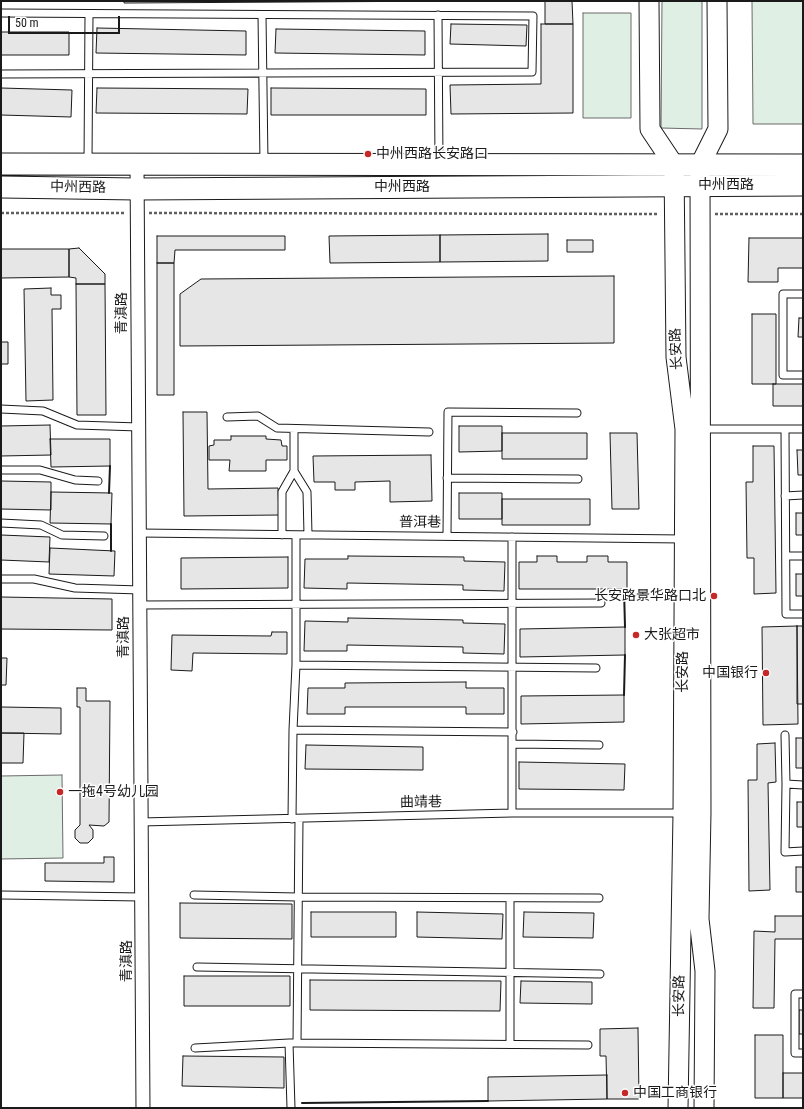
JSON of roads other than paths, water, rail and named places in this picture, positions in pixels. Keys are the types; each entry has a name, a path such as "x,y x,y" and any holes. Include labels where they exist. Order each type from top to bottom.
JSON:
{"main road":[{"path":"649,1 650,129 674,175"},
{"path":"700,175 718,129 717,1"},
{"name":"中州西路","path":"1,164 439,165 674,175"},
{"name":"中州西路","path":"1,187 137,189 700,175 803,166"},
{"name":"长安路","path":"674,175 676,357 685,429 692,538 692,812 678,1108"},
{"name":"中州西路","path":"700,175 803,185"},
{"name":"长安路","path":"692,538 701,429 700,175"},
{"name":"长安路","path":"692,812 699,918 705,971 704,1108"}],"street":[{"name":"青滇路","path":"137,165 143,1108"}],"lane":[{"path":"1,13 533,16 532,72 1,74"},
{"path":"88,165 89,14"},
{"path":"262,15 264,164"},
{"path":"438,15 439,165"},
{"path":"803,294 783,294 783,375 803,375"},
{"path":"1,409 43,411 77,425 138,427"},
{"path":"447,536 448,412 576,413"},
{"path":"227,417 258,416 277,428 429,432"},
{"path":"282,535 282,492 294,471 294,429"},
{"path":"701,429 803,429"},
{"path":"784,429 786,614 803,614"},
{"path":"1,470 40,470 75,480 98,481"},
{"path":"294,471 307,492 308,535"},
{"path":"447,478 578,480"},
{"path":"785,496 803,495"},
{"path":"1,523 41,525 62,535 104,536"},
{"name":"普洱巷","path":"139,534 692,538"},
{"path":"296,535 296,665 293,730 298,897 297,1043"},
{"path":"512,537 512,813"},
{"path":"786,556 803,556"},
{"path":"1,579 34,579 75,588 140,590"},
{"path":"140,605 601,603"},
{"path":"296,665 596,668"},
{"path":"293,730 512,732"},
{"path":"784,735 786,784 785,852 803,851"},
{"path":"512,744 599,745"},
{"path":"786,784 803,784"},
{"name":"曲靖巷","path":"141,822 512,813 692,812"},
{"path":"1,895 142,897"},
{"path":"194,895 298,897 599,898"},
{"path":"510,898 510,1044"},
{"path":"197,966 600,974"},
{"path":"803,994 795,994 795,1053 803,1053"},
{"path":"289,1043 291,1108"},
{"path":"195,1048 289,1043 588,1045"}],"place":[{"name":"中州西路长安路口","path":"368,154"},
{"name":"长安路景华路口北","path":"714,596"},
{"name":"大张超市","path":"636,635"},
{"name":"中国银行","path":"766,673"},
{"name":"一拖4号幼儿园","path":"60,792"},
{"name":"中国工商银行","path":"625,1093"}]}
